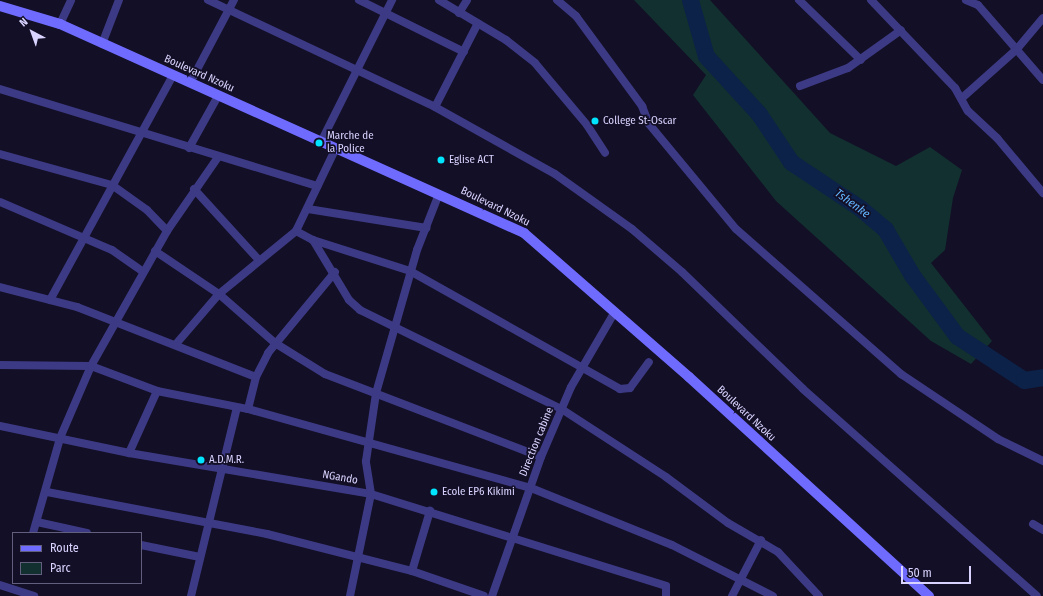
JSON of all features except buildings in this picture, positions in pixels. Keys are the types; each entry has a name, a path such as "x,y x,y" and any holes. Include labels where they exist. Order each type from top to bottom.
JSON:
{"street":[{"path":"60,24 71,0"},
{"path":"102,44 119,0"},
{"path":"208,0 228,11 436,107 555,174 659,250 803,388 1037,596"},
{"path":"190,83 234,0"},
{"path":"359,0 464,52"},
{"path":"322,142 356,70 392,0"},
{"path":"438,0 478,23 536,63 587,125 605,153"},
{"path":"459,13 467,0"},
{"path":"557,0 576,16 642,106 649,124 710,201 736,229 901,374 998,439 1043,461"},
{"path":"799,0 861,60"},
{"path":"871,0 901,30 962,98 968,111 997,138 1043,193"},
{"path":"966,0 978,5 1043,80"},
{"name":"Boulevard Nzoku","path":"0,6 60,24 524,233 929,596"},
{"path":"962,98 1017,49 1043,18"},
{"path":"436,107 478,23"},
{"path":"800,86 861,60 901,30"},
{"path":"50,300 83,237 174,75"},
{"path":"0,89 142,134 318,186"},
{"path":"189,148 218,96"},
{"path":"176,344 219,294 258,259 296,231 308,209 336,148"},
{"path":"0,154 112,185 147,210 167,231"},
{"path":"33,532 47,492 60,438 91,366 167,231 194,189 218,157"},
{"path":"194,189 258,259"},
{"path":"350,596 360,558 371,494 367,443 376,393 410,271 440,194"},
{"path":"0,202 125,256 143,272"},
{"path":"308,209 426,228"},
{"path":"296,231 313,240 410,271 625,390 649,362"},
{"path":"313,240 353,305 393,329 562,410 666,477 728,523 761,540 778,552 819,596"},
{"path":"155,251 219,294 275,343 325,374 541,457"},
{"path":"248,409 256,377 275,343 334,272"},
{"path":"0,287 50,300 115,322 176,344 256,377"},
{"name":"Direction cabine","path":"492,596 541,457 562,410 614,313"},
{"path":"0,365 91,366 157,391 248,409 531,488 583,506 773,596"},
{"path":"129,453 157,391"},
{"path":"192,596 221,469 237,408"},
{"name":"NGando","path":"0,426 129,453 371,494 514,537 667,587 666,596"},
{"path":"47,492 208,525 267,534 412,571 484,596"},
{"path":"412,571 430,511"},
{"path":"37,522 82,532"},
{"path":"1033,524 1043,530"},
{"path":"732,596 761,540"},
{"path":"142,544 200,557"},
{"path":"0,585 34,596"}],"green space":[{"path":"634,0 710,0 830,133 896,166 930,147 962,170 953,198 945,250 931,263 992,341 971,364 931,341 776,201 693,95 706,75"}],"waterway":[{"name":"Tshenke","path":"690,0 706,56 759,114 791,162 860,208 885,229 912,275 957,336 1024,380 1043,377"}],"place":[{"name":"College St-Oscar","path":"595,121"},
{"name":"Marche de la Police","path":"319,143"},
{"name":"Eglise ACT","path":"441,160"},
{"name":"A.D.M.R.","path":"201,460"},
{"name":"Ecole EP6 Kikimi","path":"434,492"}]}
